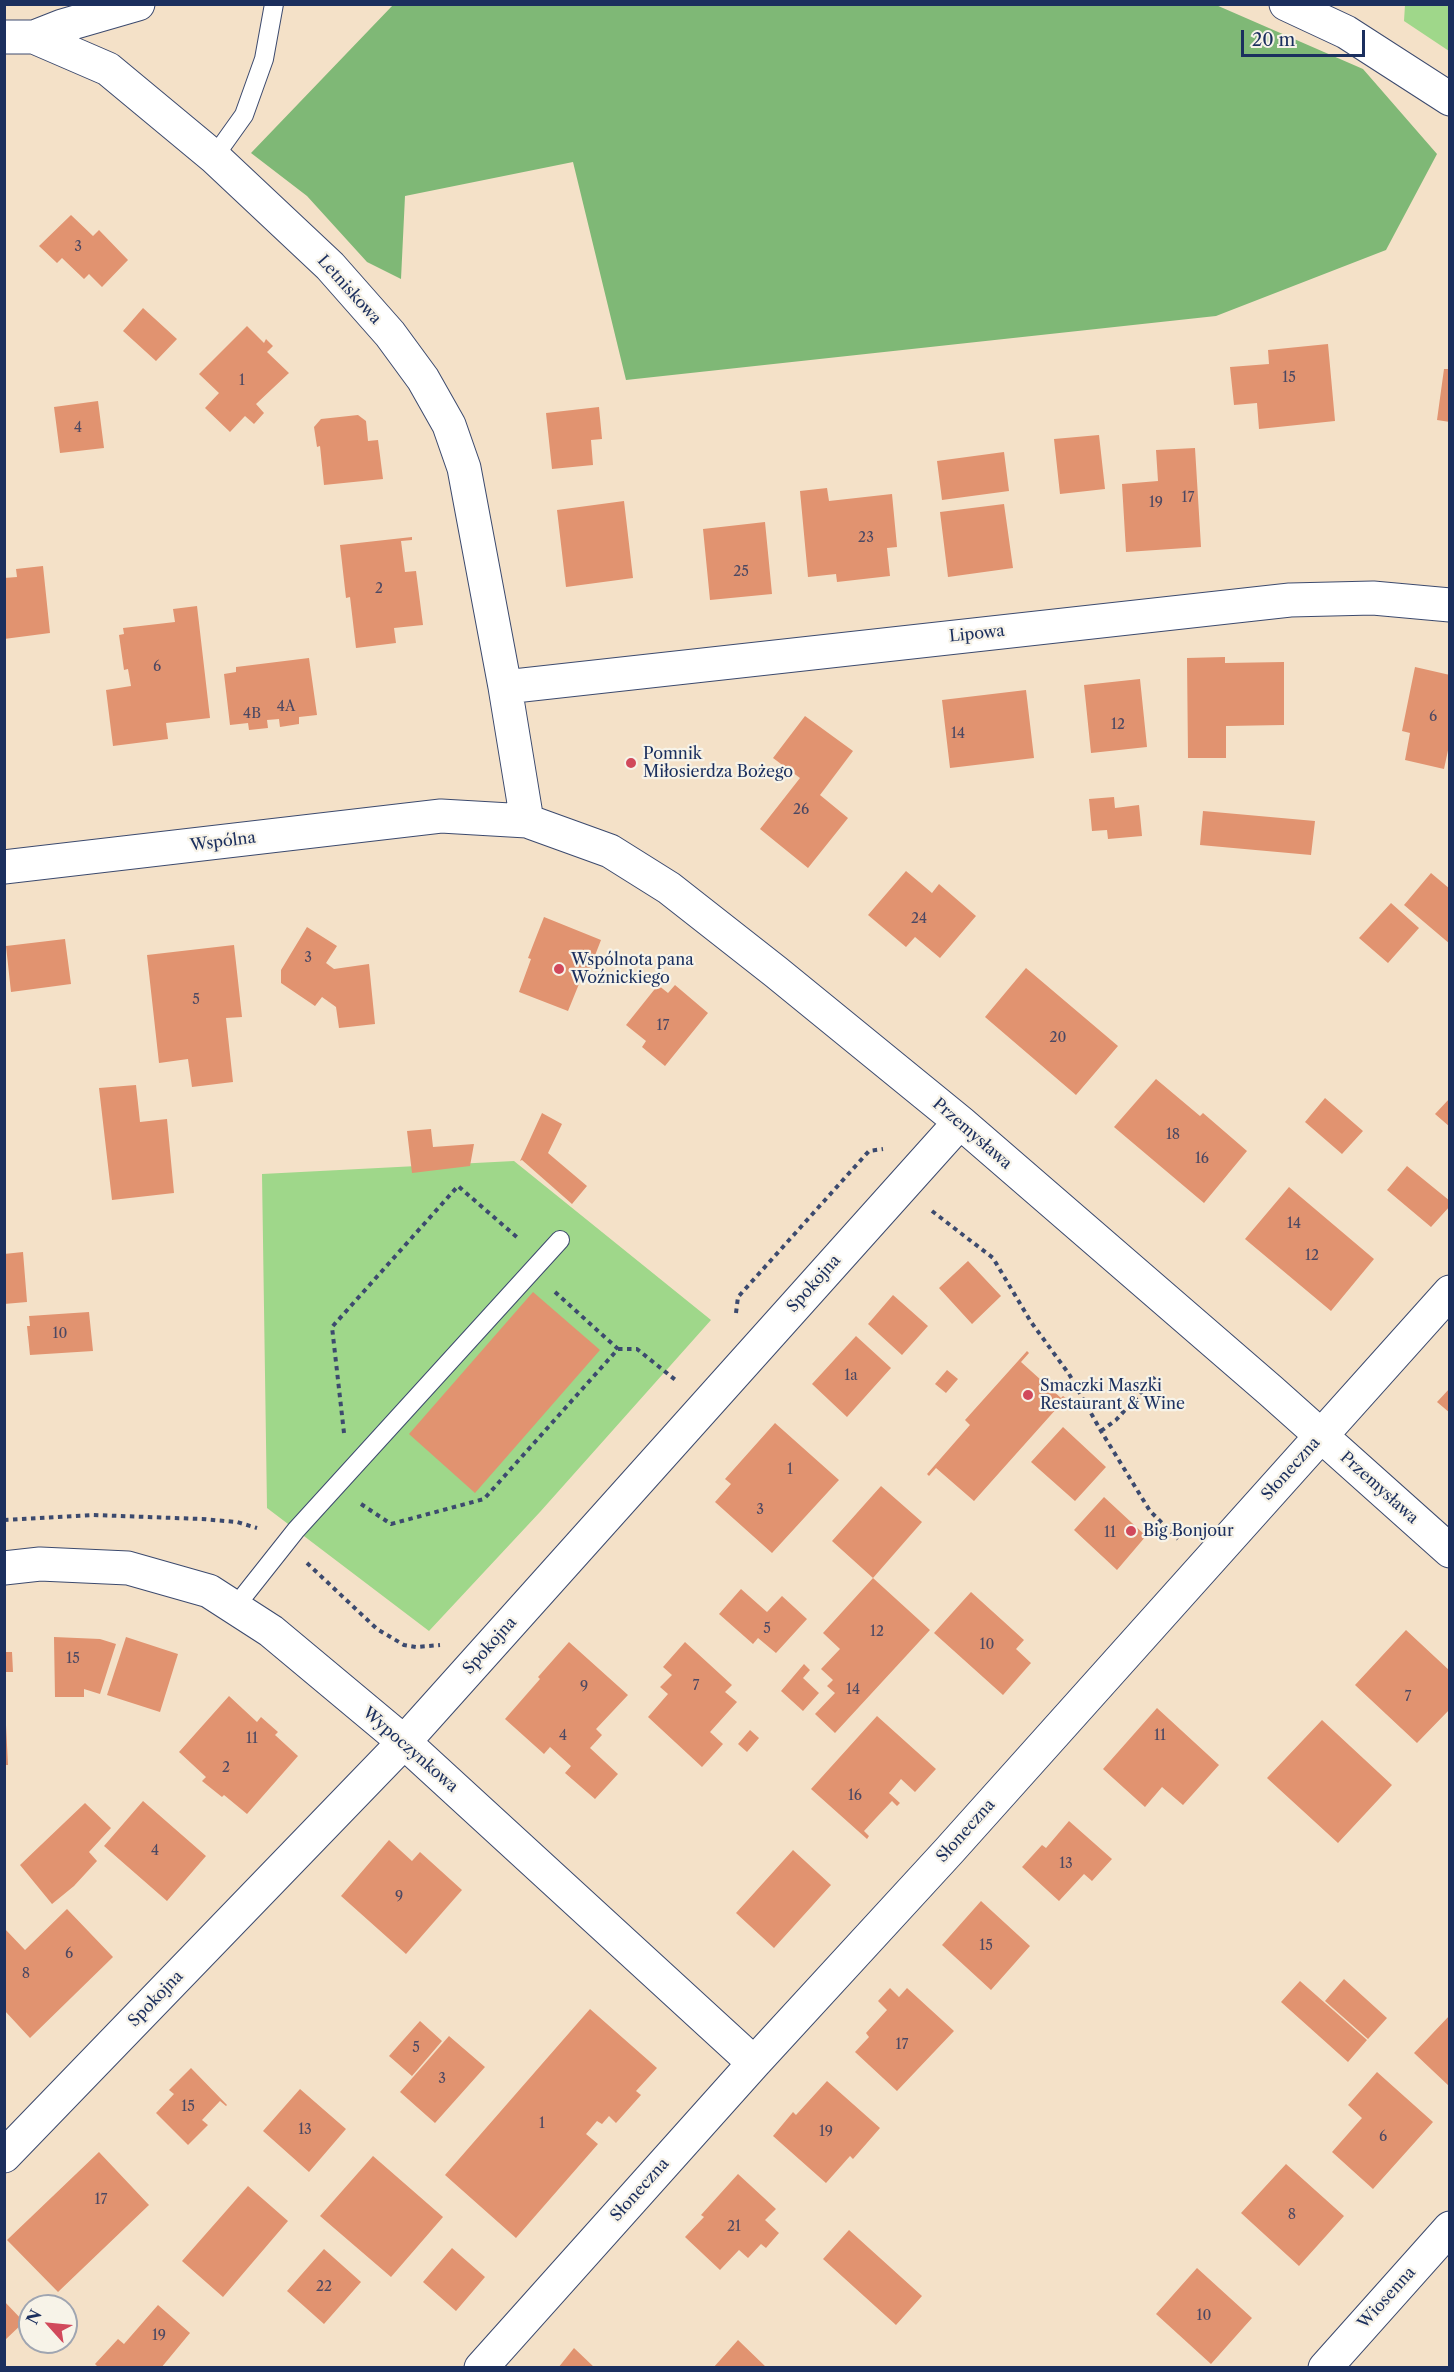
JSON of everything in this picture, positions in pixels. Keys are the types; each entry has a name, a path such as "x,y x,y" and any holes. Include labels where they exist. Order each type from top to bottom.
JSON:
{"street":[{"path":"19,37 138,4"},
{"path":"1286,4 1346,32 1449,99"},
{"name":"Letniskowa","path":"19,37 108,69 214,157 330,266 390,334 423,379 449,425 464,468 527,820"},
{"name":"Lipowa","path":"505,687 1290,600 1373,597 1449,605"},
{"name":"Przemysława","path":"441,816 527,820 610,851 669,888 960,1122 1321,1436 1449,1551"},
{"name":"Wspólna","path":"4,867 441,816"},
{"name":"Spokojna","path":"4,2156 404,1742 960,1122"},
{"name":"Słoneczna","path":"481,2367 754,2063 948,1852 1449,1292"},
{"name":"Wypoczynkowa","path":"4,1568 40,1564 128,1568 209,1592 235,1607 271,1631 404,1742 754,2063"},
{"name":"Wiosenna","path":"1325,2367 1449,2228"}],"lane":[{"path":"214,157 244,115 264,59 274,4"},
{"path":"235,1607 335,1487 560,1240"}],"path":[{"path":"735,1316 738,1297 869,1151 884,1149"},
{"path":"352,1468 346,1450 332,1327 458,1186 618,1348 637,1349 680,1384"},
{"path":"924,1205 993,1258 1031,1322 1070,1374 1101,1431 1150,1511 1179,1540"},
{"path":"335,1487 391,1524 484,1499 618,1348"},
{"path":"1101,1431 1116,1420 1157,1375"},
{"path":"4,1520 93,1515 237,1522 262,1530 286,1543 377,1629 404,1645 416,1647 446,1644"}],"green space":[{"path":"393,5 1216,5 1363,69 1437,154 1386,250 1216,316 626,380 573,162 405,196 401,279 367,262 307,196 251,153"},
{"path":"1405,5 1449,5 1449,51 1404,21"},
{"path":"514,1161 711,1320 540,1512 429,1631 267,1508 262,1174"}],"building":[{"path":"71,215 93,236 99,230 128,260 102,287 89,274 84,279 62,258 57,263 39,246"},
{"path":"143,308 177,339 156,361 123,331"},
{"path":"247,326 264,343 266,339 273,346 267,352 289,373 256,404 264,413 254,424 245,416 230,432 205,408 219,393 199,374"},
{"path":"1328,344 1335,421 1259,429 1257,403 1234,405 1230,367 1269,364 1268,350"},
{"path":"1444,369 1450,369 1450,422 1437,420"},
{"path":"98,401 104,448 60,453 54,407"},
{"path":"599,407 602,439 591,440 593,465 552,469 546,413"},
{"path":"358,415 366,421 368,441 378,440 383,479 324,485 320,446 317,447 314,427 321,419"},
{"path":"1099,435 1105,489 1060,494 1054,439"},
{"path":"1195,448 1201,547 1126,552 1122,484 1158,481 1156,450"},
{"path":"1004,452 1009,491 942,500 937,461"},
{"path":"827,488 829,501 892,494 897,547 887,548 890,576 837,582 836,574 808,577 800,491"},
{"path":"624,501 633,578 566,587 557,510"},
{"path":"1004,504 1013,568 948,577 940,512"},
{"path":"765,522 772,594 710,600 703,529"},
{"path":"412,537 412,540 401,541 405,572 416,571 423,625 394,628 396,643 356,648 350,597 346,598 340,545"},
{"path":"43,566 50,633 4,639 4,578 17,577 16,569"},
{"path":"197,606 210,718 166,723 168,739 113,746 106,690 131,686 128,669 124,670 119,635 124,634 123,628 175,622 173,609"},
{"path":"1225,657 1225,663 1284,662 1284,725 1226,726 1226,758 1188,758 1187,658"},
{"path":"309,658 317,715 299,717 299,724 280,727 279,719 267,720 268,728 249,730 248,723 230,725 224,674 236,672 236,667"},
{"path":"1415,667 1450,675 1450,741 1444,769 1405,760 1410,733 1402,731"},
{"path":"1140,679 1147,747 1091,753 1084,685"},
{"path":"1026,690 1034,758 950,768 942,700"},
{"path":"805,716 853,751 820,795 848,818 808,868 760,829 800,778 773,758"},
{"path":"1114,797 1115,808 1139,805 1142,836 1108,839 1107,830 1092,831 1089,799"},
{"path":"1203,811 1315,821 1311,855 1200,845"},
{"path":"906,871 932,893 939,884 976,916 940,958 915,937 906,947 868,915"},
{"path":"1431,873 1450,889 1450,944 1404,905"},
{"path":"1391,903 1419,928 1388,963 1359,938"},
{"name":"Wspólnota pana Woźnickiego","path":"544,917 601,940 585,981 581,979 568,1011 519,992 531,959 528,958"},
{"path":"307,927 337,946 326,963 334,969 369,964 375,1024 339,1028 336,1007 322,997 315,1006 281,983 281,970"},
{"path":"65,939 71,984 11,992 6,946"},
{"path":"234,945 242,1017 226,1018 233,1082 192,1087 188,1059 159,1063 147,955"},
{"path":"1026,968 1118,1046 1076,1095 985,1017"},
{"path":"658,985 668,993 675,985 708,1013 665,1066 642,1047 646,1041 626,1025"},
{"path":"1156,1079 1200,1116 1203,1113 1247,1151 1204,1203 1114,1127"},
{"path":"136,1085 140,1122 167,1119 174,1193 112,1200 99,1088"},
{"path":"1325,1098 1363,1131 1342,1154 1305,1122"},
{"path":"1450,1098 1450,1127 1435,1114"},
{"path":"542,1113 562,1124 548,1153 587,1186 572,1204 522,1160 520,1161"},
{"path":"431,1129 433,1147 474,1144 470,1166 412,1173 407,1131"},
{"path":"1407,1166 1450,1201 1450,1206 1431,1227 1387,1190"},
{"path":"1289,1187 1374,1259 1331,1311 1245,1239"},
{"path":"23,1252 27,1302 4,1304 4,1254"},
{"path":"968,1261 1001,1296 972,1324 939,1288"},
{"path":"533,1292 600,1350 475,1493 409,1434"},
{"path":"893,1295 928,1326 902,1355 868,1324"},
{"path":"89,1312 93,1351 30,1355 27,1326 30,1326 29,1316"},
{"path":"856,1336 891,1368 847,1417 812,1384"},
{"path":"1027,1351 1029,1353 1021,1362 1061,1398 1063,1396 1066,1398 974,1501 936,1468 929,1476 927,1474 970,1425 965,1420"},
{"path":"947,1370 958,1379 946,1393 935,1384"},
{"path":"1450,1388 1450,1413 1437,1402"},
{"path":"775,1423 839,1480 772,1553 715,1502 731,1484 725,1479"},
{"path":"1063,1427 1106,1467 1075,1501 1031,1462"},
{"path":"881,1486 922,1522 873,1578 832,1541"},
{"path":"1104,1497 1146,1536 1117,1570 1074,1530"},
{"path":"873,1578 930,1630 835,1733 815,1714 835,1693 827,1686 833,1680 821,1669 840,1649 823,1633"},
{"path":"741,1589 767,1612 782,1596 807,1619 776,1653 758,1638 753,1644 719,1614"},
{"path":"971,1592 1024,1640 1016,1649 1031,1663 1003,1695 934,1633"},
{"path":"1406,1630 1450,1671 1450,1709 1417,1743 1355,1685"},
{"path":"54,1637 100,1639 116,1644 100,1694 84,1689 84,1697 55,1697"},
{"path":"126,1637 178,1654 160,1712 107,1695"},
{"path":"569,1642 628,1695 596,1729 602,1735 590,1748 618,1774 595,1799 565,1773 571,1766 550,1747 544,1754 505,1719"},
{"path":"685,1642 732,1685 725,1692 737,1702 710,1732 723,1744 702,1767 648,1717 668,1694 660,1687 672,1675 663,1667"},
{"path":"4,1652 12,1652 13,1672 4,1672"},
{"path":"804,1664 810,1670 803,1678 819,1693 803,1711 781,1691"},
{"path":"229,1696 257,1722 261,1717 278,1732 275,1735 298,1756 247,1814 202,1781 206,1777 179,1752"},
{"path":"1157,1708 1219,1765 1183,1805 1162,1787 1145,1807 1103,1769"},
{"path":"877,1716 936,1769 915,1792 901,1779 889,1793 900,1803 897,1806 892,1801 864,1831 869,1836 867,1839 811,1789"},
{"path":"1322,1720 1392,1785 1338,1843 1267,1778"},
{"path":"4,1725 6,1725 8,1765 4,1765"},
{"path":"750,1730 759,1738 747,1752 738,1744"},
{"path":"143,1801 206,1856 167,1901 104,1846"},
{"path":"85,1803 111,1828 89,1852 97,1861 74,1886 52,1904 20,1865"},
{"path":"1069,1821 1112,1859 1092,1881 1084,1874 1059,1901 1022,1867 1042,1845 1046,1848"},
{"path":"389,1840 412,1861 420,1852 462,1890 406,1954 341,1896"},
{"path":"793,1850 831,1885 774,1948 736,1913"},
{"path":"981,1901 1030,1946 991,1990 942,1945"},
{"path":"67,1909 113,1957 30,2038 5,2011 5,1929 25,1950"},
{"path":"1344,1979 1387,2018 1368,2039 1325,2001"},
{"path":"1300,1981 1367,2040 1348,2062 1281,2002"},
{"path":"890,1988 899,1997 907,1988 954,2031 897,2091 855,2052 869,2037 866,2033 887,2010 878,2001"},
{"path":"590,2009 657,2068 636,2091 641,2095 616,2123 609,2116 602,2124 597,2121 586,2134 598,2144 516,2238 445,2175"},
{"path":"1450,2015 1450,2087 1414,2053"},
{"path":"420,2021 442,2041 412,2076 389,2056"},
{"path":"449,2036 485,2067 435,2123 400,2092"},
{"path":"191,2068 227,2105 220,2101 202,2120 208,2125 188,2145 156,2113 174,2094 169,2090"},
{"path":"1377,2072 1433,2122 1373,2189 1332,2152 1362,2118 1348,2105"},
{"path":"827,2081 880,2128 853,2159 850,2156 826,2183 773,2136 793,2112 796,2115"},
{"path":"300,2089 346,2129 309,2172 263,2131"},
{"path":"99,2152 149,2205 58,2292 7,2240"},
{"path":"373,2156 443,2217 391,2277 320,2216"},
{"path":"1286,2164 1344,2216 1299,2266 1241,2213"},
{"path":"738,2174 776,2209 765,2220 779,2233 766,2248 761,2244 748,2258 739,2250 720,2270 685,2237 704,2217 701,2215"},
{"path":"248,2186 288,2221 223,2297 182,2261"},
{"path":"849,2230 922,2296 896,2325 823,2259"},
{"path":"452,2248 485,2277 456,2311 423,2282"},
{"path":"324,2249 361,2282 324,2324 287,2291"},
{"path":"1197,2268 1252,2318 1211,2364 1156,2314"},
{"path":"4,2301 18,2316 18,2328 4,2341"},
{"path":"158,2305 190,2333 161,2368 99,2368 95,2364 118,2339 124,2344"},
{"path":"738,2340 767,2368 713,2368"},
{"path":"574,2348 595,2368 558,2368"}],"place":[{"name":"Pomnik Miłosierdza Bożego","path":"631,763"},
{"name":"Wspólnota pana Woźnickiego","path":"559,969"},
{"name":"Smaczki Maszki Restaurant & Wine","path":"1028,1395"},
{"name":"Big Bonjour","path":"1131,1531"}]}
